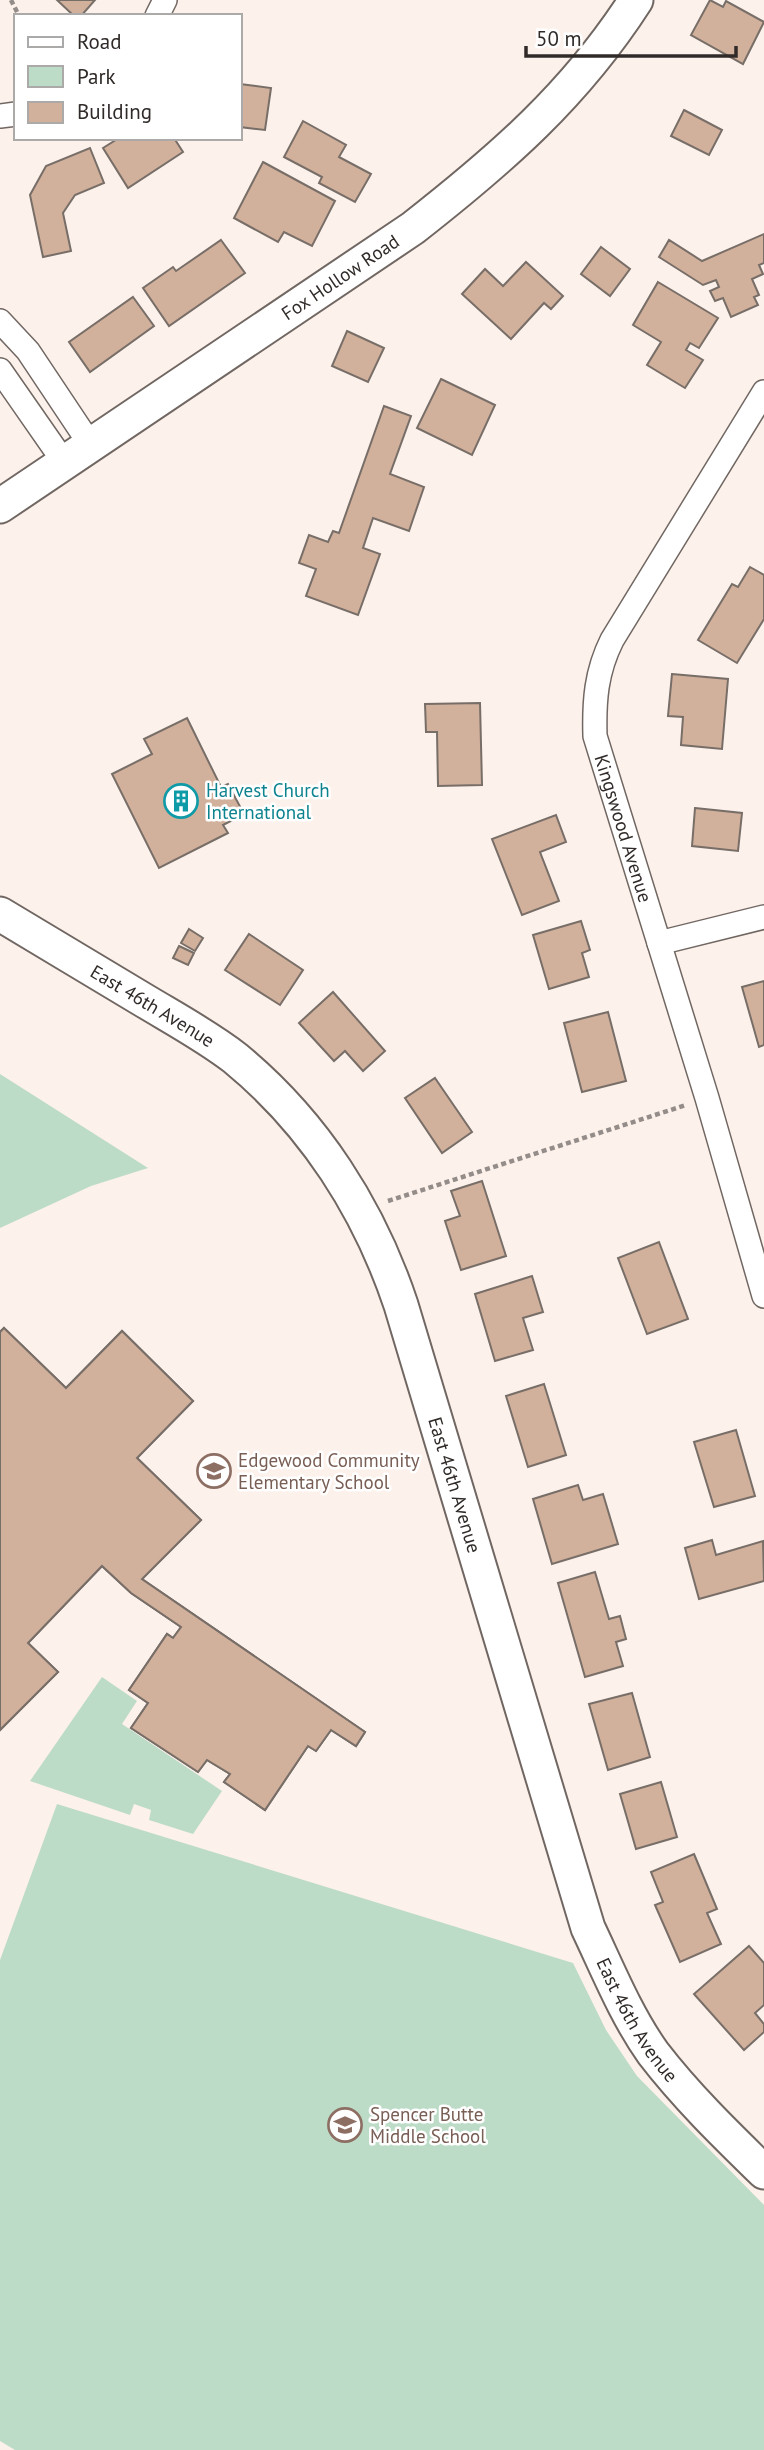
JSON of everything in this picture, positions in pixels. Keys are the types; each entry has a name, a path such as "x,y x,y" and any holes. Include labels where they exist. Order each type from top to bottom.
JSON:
{"street":[{"name":"Fox Hollow Road","path":"0,506 413,228 471,182 519,142 565,93 598,55 636,0"},
{"path":"0,321 28,351 77,453"},
{"path":"0,370 77,453"},
{"name":"Kingswood Avenue","path":"764,392 612,640 596,684 595,736 707,1098 764,1296"},
{"name":"East 46th Avenue","path":"0,914 234,1058 277,1096 315,1140 345,1182 385,1257 401,1305 588,1928 618,1994 652,2051 704,2113 764,2172"},
{"path":"659,943 764,917"}],"path":[{"path":"360,1210 707,1098"}],"green space":[{"path":"0,1074 148,1168 91,1186 0,1228"},
{"path":"102,1677 137,1701 122,1724 222,1791 193,1834 149,1820 151,1810 134,1804 130,1815 30,1781"},
{"name":"Spencer Butte Middle School","path":"57,1804 573,1963 606,2030 637,2076 764,2205 764,2450 15,2450 0,2441 0,1960"}],"building":[{"path":"57,0 95,0 83,14 72,14"},
{"path":"710,0 723,7 726,1 764,22 743,64 691,35"},
{"path":"242,84 271,88 265,130 242,127"},
{"path":"684,110 722,130 709,155 671,136"},
{"path":"303,121 346,145 339,157 371,174 355,202 319,183 322,177 284,157"},
{"path":"116,140 175,140 183,152 128,188 103,148"},
{"path":"90,148 104,183 75,195 63,213 71,251 43,257 30,195 46,166"},
{"path":"263,162 335,201 312,246 284,232 278,242 234,218"},
{"path":"764,234 764,263 759,265 763,274 752,279 759,295 754,297 758,305 731,317 723,298 715,301 710,291 719,287 716,280 703,285 659,257 669,240 702,261"},
{"path":"221,240 245,273 169,326 143,288 173,267 176,271"},
{"path":"601,247 630,269 610,296 581,274"},
{"path":"526,262 563,296 551,309 544,303 511,339 462,294 485,269 503,286"},
{"path":"658,282 718,318 699,348 690,343 686,350 703,360 685,388 647,365 661,342 633,325"},
{"path":"133,297 154,326 90,372 69,342"},
{"path":"347,331 384,348 368,382 332,366"},
{"path":"441,379 495,405 472,455 417,428"},
{"path":"384,406 411,416 390,474 424,487 409,531 373,518 363,548 380,554 358,615 306,596 316,569 299,563 309,535 328,542 333,531 339,533"},
{"path":"750,567 764,575 764,619 737,663 698,640 732,584 738,587"},
{"path":"672,674 728,679 722,749 681,745 683,717 668,716"},
{"path":"480,703 482,785 438,786 437,732 426,732 425,704"},
{"name":"Harvest Church International","path":"187,718 221,787 228,784 244,814 223,825 228,833 159,868 112,774 152,754 144,739"},
{"path":"695,808 742,813 738,851 692,846"},
{"path":"556,815 566,842 540,852 559,901 522,915 492,839"},
{"path":"581,921 590,950 582,953 589,977 549,989 533,935"},
{"path":"189,929 203,938 195,951 181,943"},
{"path":"249,934 303,970 280,1005 225,970"},
{"path":"179,946 194,953 188,965 173,958"},
{"path":"764,981 764,1045 759,1047 742,987"},
{"path":"333,992 385,1051 363,1071 345,1051 334,1061 299,1023"},
{"path":"608,1012 626,1081 582,1092 564,1023"},
{"path":"435,1078 472,1132 442,1153 405,1098"},
{"path":"482,1181 506,1256 461,1270 445,1221 460,1216 451,1191"},
{"path":"659,1242 688,1319 647,1334 618,1258"},
{"path":"532,1276 543,1312 523,1318 533,1350 495,1361 475,1294"},
{"path":"4,1328 66,1388 122,1331 193,1401 137,1458 201,1520 142,1579 365,1732 356,1746 331,1730 316,1751 308,1746 265,1810 224,1782 230,1774 207,1760 198,1772 131,1728 148,1703 129,1690 167,1634 173,1638 181,1627 131,1593 102,1566 28,1643 58,1672 0,1730 0,1597 23,1620 50,1593 21,1565 0,1587 0,1332","holes":["74,1400 95,1420 38,1479 17,1458","107,1432 128,1453 70,1510 49,1490","61,1524 89,1551 63,1578 34,1551","193,1635 275,1690 267,1702 185,1647"]},
{"path":"4,1328 66,1388 122,1331 193,1401 137,1458 201,1520 142,1579 365,1732 356,1746 331,1730 316,1751 308,1746 265,1810 224,1782 230,1774 207,1760 198,1772 131,1728 148,1703 129,1690 167,1634 173,1638 181,1627 131,1593 102,1566 28,1643 58,1672 0,1730 0,1332"},
{"path":"544,1384 566,1455 528,1467 506,1396"},
{"path":"736,1430 755,1496 714,1507 694,1442"},
{"path":"578,1485 583,1500 603,1494 618,1544 552,1564 533,1499"},
{"path":"712,1540 716,1555 763,1541 764,1581 699,1599 685,1548"},
{"path":"595,1572 609,1619 620,1616 626,1639 616,1642 623,1666 585,1677 558,1583"},
{"path":"632,1693 650,1757 608,1770 589,1704"},
{"path":"661,1782 677,1837 636,1849 620,1794"},
{"path":"694,1854 717,1909 707,1913 721,1944 680,1962 655,1905 663,1902 651,1872"},
{"path":"749,1946 764,1963 764,2005 755,2013 764,2024 764,2032 744,2050 694,1994"}],"place":[{"name":"Harvest Church International","path":"181,801"},
{"name":"Edgewood Community Elementary School","path":"214,1471"},
{"name":"Spencer Butte Middle School","path":"345,2125"}]}
